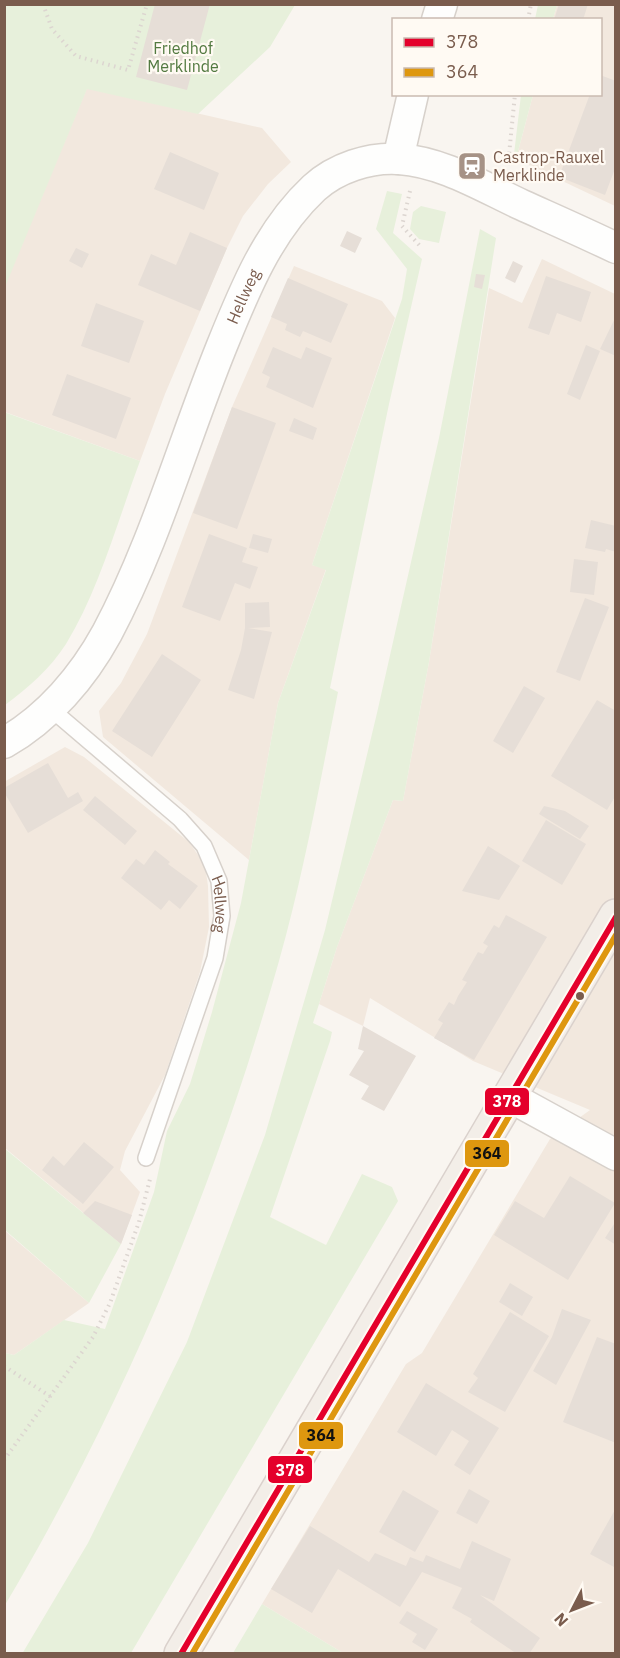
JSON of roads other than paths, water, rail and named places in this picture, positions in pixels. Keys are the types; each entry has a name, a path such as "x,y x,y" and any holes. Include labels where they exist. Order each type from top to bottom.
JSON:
{"main road":[{"path":"180,1653 615,916"}],"street":[{"path":"409,160 413,96"},
{"name":"Hellweg","path":"4,742 51,709 92,658 142,557 199,402 242,296 294,208 315,187 340,170 376,160 409,160 499,193 615,248"},
{"path":"510,1097 615,1155"}],"lane":[{"name":"Hellweg","path":"51,709 180,819 204,846 219,881 222,916 215,958 146,1158"}],"place":[{"name":"Castrop-Rauxel Merklinde","path":"472,166"}],"park label":[{"name":"Friedhof Merklinde","path":"183,57"}]}
